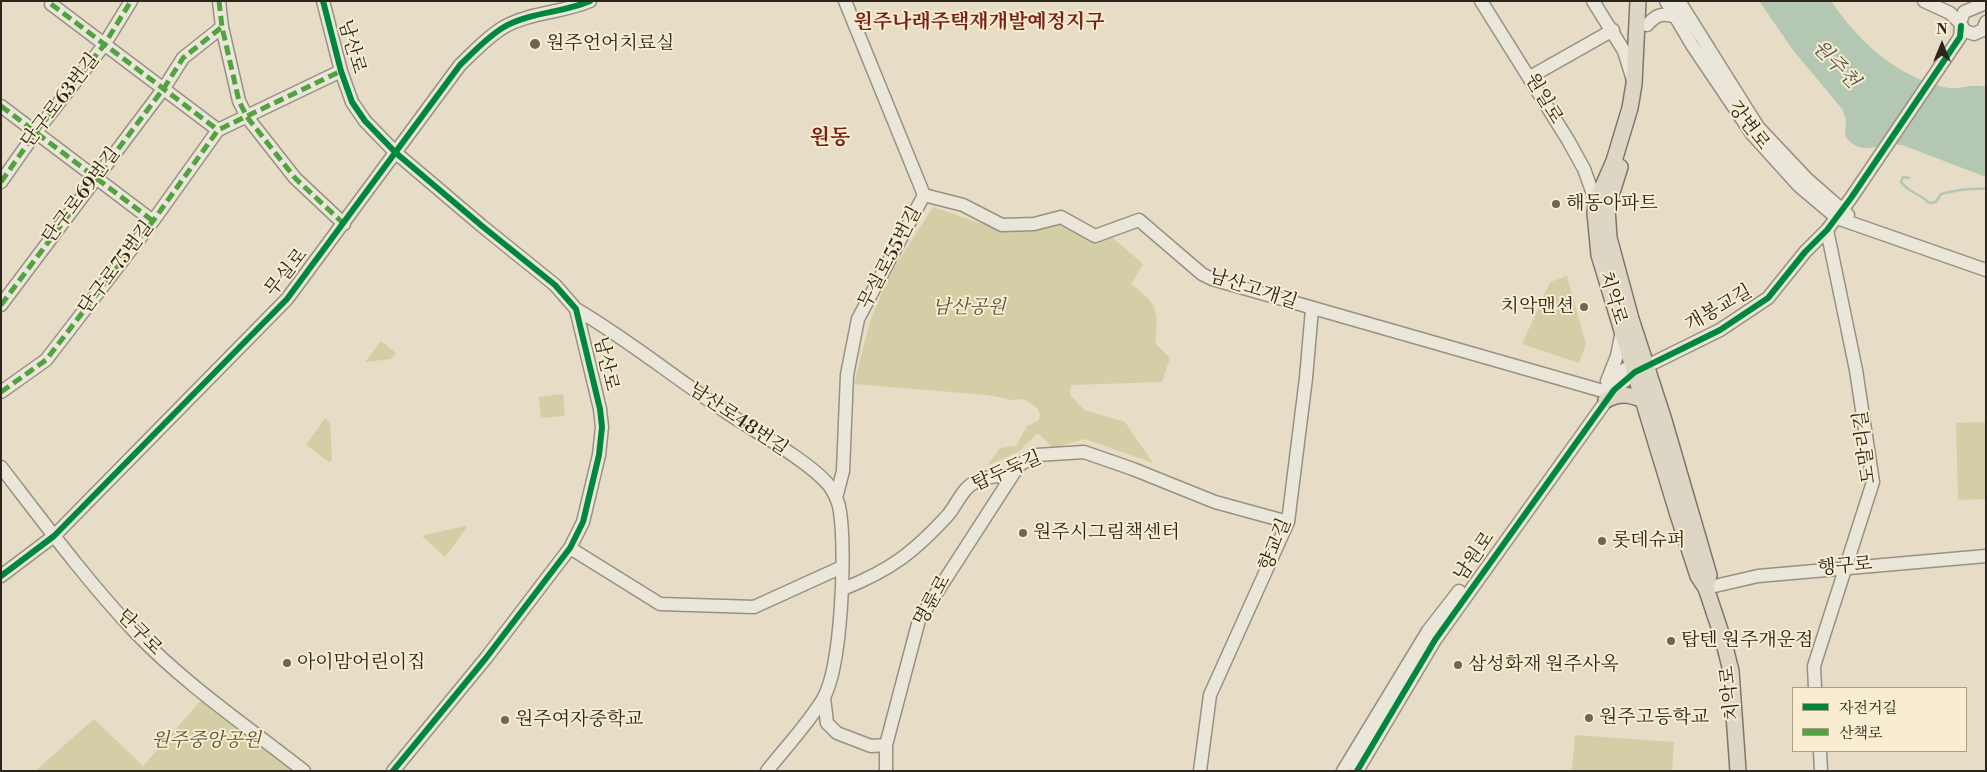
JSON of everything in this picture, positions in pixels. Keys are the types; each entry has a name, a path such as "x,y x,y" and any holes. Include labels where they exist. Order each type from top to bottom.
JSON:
{"main road":[{"name":"치악로","path":"1638,1 1643,26 1645,79 1630,137 1607,208 1607,223 1639,365 1643,400 1698,576 1706,588 1724,639 1731,671 1738,771"},
{"name":"치악로","path":"1646,1 1634,84 1623,134 1596,202 1595,213 1599,255 1622,331 1665,426 1709,575 1706,588"},
{"path":"1604,395 1634,396 1643,400"}],"street":[{"name":"단구로63번길","path":"1,182 36,132 104,45 131,1"},
{"path":"219,1 222,27 240,101 247,117 295,178 344,224"},
{"name":"남산로","path":"323,1 352,102 365,122 396,153 555,285 576,309 600,409 602,427 592,488 583,522 570,548 486,658 393,771"},
{"name":"무실로","path":"1,576 54,536 287,299 460,65 488,38 506,26 558,6 574,8 590,1"},
{"name":"무실로55번길","path":"836,498 843,470 847,375 858,319 924,195 845,1"},
{"name":"원일로","path":"1481,1 1530,77 1584,169 1596,202"},
{"path":"1593,1 1624,51 1634,84"},
{"name":"강변로","path":"1666,1 1752,134 1799,186 1856,224 1986,270"},
{"name":"강변로","path":"1679,1 1758,127 1840,214"},
{"path":"1924,1 1950,13 1976,21"},
{"name":"단구로63번길","path":"52,4 104,45"},
{"path":"1530,77 1615,34 1643,26 1655,16 1668,14 1676,17"},
{"name":"개봉교길","path":"1639,365 1662,357 1720,330 1768,298 1805,252 1840,214 1976,21"},
{"name":"단구로69번길","path":"1,305 96,176 164,88 183,58 222,27"},
{"path":"104,45 218,130 342,71"},
{"path":"1,106 153,221"},
{"name":"단구로75번길","path":"1,392 46,360 153,221 218,130"},
{"name":"남산고개길","path":"924,195 963,205 1002,225 1034,224 1061,217 1096,236 1139,220 1202,274 1249,291 1496,359 1604,395"},
{"name":"도말리길","path":"1815,687 1814,666 1873,482 1856,370 1827,230"},
{"name":"남산로48번길","path":"576,309 606,327 649,360 802,462 828,484 836,498 840,512 843,589 833,667 824,698 767,771"},
{"name":"향교길","path":"1200,771 1210,695 1288,522 1306,378 1312,309"},
{"path":"1604,395 1617,356 1622,331"},
{"name":"남원로","path":"1343,771 1428,632 1604,395 1639,365"},
{"name":"남원로","path":"1356,771 1436,640 1604,395"},
{"name":"탑두둑길","path":"843,589 870,579 898,563 950,512 961,494 978,481 1011,474 1019,465 1037,456 1084,452 1133,468 1215,502 1288,522"},
{"name":"단구로","path":"1,467 74,562 153,649 187,679 304,771"},
{"name":"명륜로","path":"886,771 886,745 919,620 1011,474"},
{"path":"570,548 660,604 754,608 842,567"},
{"name":"행구로","path":"1706,588 1758,576 1986,556"},
{"path":"824,698 828,723 837,733 871,746 886,745"},
{"path":"1820,752 1821,771"}],"green space":[{"name":"남산공원","path":"933,207 1006,232 1023,231 1064,223 1093,239 1099,240 1112,237 1143,264 1131,284 1147,297 1155,309 1157,323 1155,343 1170,358 1162,382 1071,385 1070,395 1084,410 1125,422 1153,463 1085,439 1053,448 1038,433 1018,452 987,466 1000,448 1016,446 1027,426 1039,420 1040,414 1037,408 1024,399 1011,400 988,395 854,384 870,321 889,276"},
{"path":"1567,276 1586,344 1579,363 1522,344 1550,282"},
{"path":"381,341 396,353 391,359 365,362"},
{"path":"563,394 565,416 541,418 539,397"},
{"path":"325,418 330,422 332,459 329,462 306,445"},
{"path":"1986,422 1986,499 1958,500 1956,423"},
{"path":"464,526 467,527 445,557 422,536"},
{"name":"원주중앙공원","path":"203,698 293,771 35,771 94,719 143,766"},
{"path":"1575,735 1674,742 1672,771 1572,771"}],"water":[{"name":"원주천","path":"1759,1 1831,1 1866,43 1894,66 1910,75 1949,88 1986,87 1986,177 1902,145 1894,144 1865,148 1858,147 1852,143 1845,136 1846,119 1842,109 1793,50"}],"waterway":[{"path":"1909,178 1903,177 1901,182 1929,203 1936,202 1941,194 1958,190 1986,189"}],"marked path":[{"path":"1,182 36,132 104,45 131,1"},
{"path":"219,1 222,27 239,101 247,117 295,178 344,224"},
{"path":"51,4 218,130"},
{"path":"1,305 164,88 183,58 222,27"},
{"path":"1,392 46,360 153,221 218,130 341,71"},
{"path":"1,106 153,221"}],"cycle path":[{"path":"323,1 341,71 352,102 365,121 396,153 555,285 576,309 600,409 602,427 599,455 583,522 570,548 486,658 393,771"},
{"path":"1,576 54,536 287,299 460,65 486,40 514,22 590,1"},
{"path":"1357,771 1435,640 1614,390 1635,372 1720,330 1768,298 1805,252 1827,230 1851,198 1960,37 1961,26"}],"place":[{"name":"원주언어치료실","path":"535,44"},
{"name":"해동아파트","path":"1556,204"},
{"name":"치악맨션","path":"1584,307"},
{"name":"원주시그림책센터","path":"1023,533"},
{"name":"롯데슈퍼","path":"1602,541"},
{"name":"탑텐 원주개운점","path":"1671,641"},
{"name":"아이맘어린이집","path":"287,663"},
{"name":"삼성화재 원주사옥","path":"1458,665"},
{"name":"원주고등학교","path":"1589,718"},
{"name":"원주여자중학교","path":"505,720"}],"district":[{"name":"원주나래주택재개발예정지구","path":"979,23"},
{"name":"원동","path":"830,139"}]}
